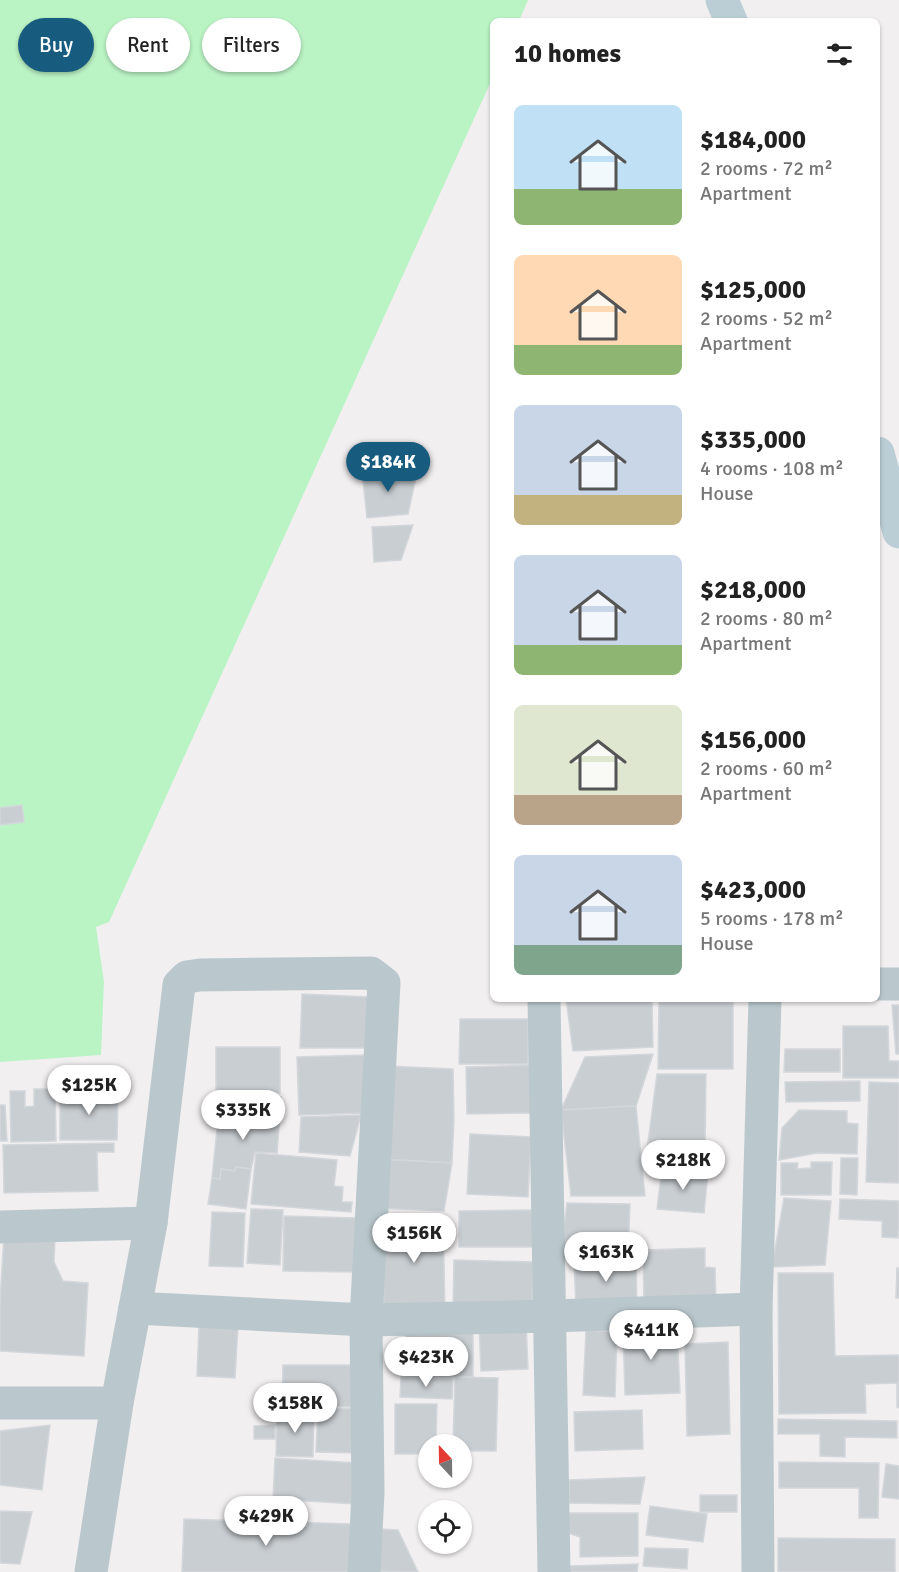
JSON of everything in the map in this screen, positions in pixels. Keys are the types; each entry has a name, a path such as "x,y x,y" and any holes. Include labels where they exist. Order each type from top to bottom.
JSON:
{"street":[{"path":"722,0 730,18"},
{"path":"880,461 899,532"},
{"path":"91,1572 117,1403 151,1223 179,985 187,977 200,975 371,973 384,983 366,1320 368,1493 364,1572"},
{"path":"880,984 899,984"},
{"path":"544,1002 554,1572"},
{"path":"758,1572 756,1309 765,1002"},
{"path":"0,1227 151,1223"},
{"path":"135,1308 366,1320 756,1309"},
{"path":"0,1403 117,1403"}],"green space":[{"path":"0,0 528,0 520,18 490,18 490,84 109,922 96,927 104,982 101,1055 0,1062"}],"building":[{"path":"362,471 417,473 408,514 367,518"},
{"path":"413,525 401,560 374,562 372,527"},
{"path":"22,805 24,822 0,825 0,808"},
{"path":"302,994 371,997 368,1048 300,1048"},
{"path":"566,1002 652,1002 653,1047 573,1051"},
{"path":"659,1002 733,1002 733,1069 658,1069"},
{"path":"892,1005 899,1005 899,1054 896,1054"},
{"path":"460,1019 528,1019 528,1064 459,1064"},
{"path":"843,1026 888,1026 889,1061 899,1061 899,1078 843,1078"},
{"path":"216,1047 280,1047 280,1093 216,1092"},
{"path":"785,1049 840,1049 840,1072 784,1072"},
{"path":"653,1054 636,1106 561,1110 585,1057"},
{"path":"364,1055 365,1113 299,1115 297,1057"},
{"path":"531,1065 532,1113 467,1114 466,1067"},
{"path":"387,1066 453,1069 452,1163 379,1159"},
{"path":"657,1074 706,1074 705,1151 646,1157"},
{"path":"860,1081 860,1101 786,1102 785,1082"},
{"path":"869,1082 899,1083 899,1183 866,1182"},
{"path":"34,1089 55,1089 56,1141 11,1142 10,1091 25,1091 25,1107 34,1106"},
{"path":"60,1093 118,1093 117,1140 60,1140"},
{"path":"220,1093 281,1097 280,1115 267,1114 266,1122 234,1120 235,1110 219,1109"},
{"path":"0,1105 5,1105 7,1141 0,1141"},
{"path":"636,1106 645,1196 571,1196 561,1110"},
{"path":"219,1109 235,1110 234,1120 266,1122 267,1114 280,1115 277,1153 255,1152 251,1169 236,1167 235,1171 221,1169 220,1179 212,1178"},
{"path":"799,1110 847,1111 847,1123 858,1124 857,1154 817,1153 779,1160 782,1128"},
{"path":"361,1115 350,1156 299,1152 301,1117"},
{"path":"470,1134 531,1137 528,1197 467,1194"},
{"path":"114,1143 114,1152 97,1152 98,1191 4,1193 3,1145"},
{"path":"256,1153 337,1160 334,1186 343,1187 342,1202 352,1202 351,1212 251,1204"},
{"path":"841,1158 858,1158 857,1195 840,1194"},
{"path":"379,1159 452,1163 444,1211 379,1208"},
{"path":"811,1162 832,1162 831,1195 781,1195 781,1163 798,1163 797,1169 811,1168"},
{"path":"236,1167 251,1169 246,1209 208,1204 212,1178 220,1179 221,1169 235,1171"},
{"path":"662,1168 708,1173 704,1213 657,1209"},
{"path":"784,1198 831,1201 825,1265 772,1267"},
{"path":"840,1199 899,1201 898,1238 882,1237 882,1221 839,1219"},
{"path":"567,1203 630,1204 628,1253 561,1253"},
{"path":"251,1209 283,1210 280,1265 247,1263"},
{"path":"534,1210 534,1247 459,1247 459,1211"},
{"path":"212,1212 245,1213 243,1267 209,1266"},
{"path":"284,1216 356,1218 354,1272 283,1271"},
{"path":"443,1218 445,1310 384,1311 382,1219"},
{"path":"4,1235 55,1237 54,1262 63,1281 88,1283 84,1356 0,1351"},
{"path":"705,1248 705,1267 715,1268 716,1303 644,1306 643,1250"},
{"path":"454,1260 533,1262 532,1312 453,1310"},
{"path":"636,1260 637,1304 576,1306 574,1262"},
{"path":"897,1268 899,1268 899,1298 896,1298"},
{"path":"778,1273 833,1273 835,1356 899,1355 899,1408 897,1407 897,1383 865,1384 866,1413 779,1414"},
{"path":"406,1319 473,1319 473,1377 405,1377"},
{"path":"526,1321 528,1369 481,1371 479,1324"},
{"path":"199,1324 238,1326 235,1378 197,1376"},
{"path":"677,1327 680,1393 625,1395 623,1330"},
{"path":"586,1330 617,1332 615,1397 583,1395"},
{"path":"728,1342 730,1434 687,1436 685,1344"},
{"path":"283,1365 355,1365 354,1407 282,1406"},
{"path":"401,1377 453,1379 452,1399 400,1397"},
{"path":"455,1377 498,1378 496,1451 472,1451 472,1434 453,1434"},
{"path":"395,1404 437,1404 436,1434 418,1434 418,1454 395,1454"},
{"path":"318,1408 359,1409 358,1453 316,1452"},
{"path":"642,1410 643,1449 575,1451 574,1412"},
{"path":"277,1412 314,1413 313,1457 276,1456"},
{"path":"778,1419 897,1421 897,1438 845,1437 845,1457 820,1456 820,1434 778,1434"},
{"path":"50,1425 42,1490 0,1485 0,1431"},
{"path":"275,1425 275,1439 254,1439 254,1426"},
{"path":"275,1458 358,1463 356,1504 273,1499"},
{"path":"779,1462 879,1463 878,1518 859,1518 859,1488 779,1488"},
{"path":"886,1464 899,1466 899,1499 882,1497"},
{"path":"645,1477 640,1504 569,1503 569,1480"},
{"path":"700,1495 737,1495 737,1512 700,1512"},
{"path":"650,1506 707,1514 703,1542 646,1535"},
{"path":"0,1511 32,1512 20,1564 0,1563"},
{"path":"565,1513 638,1513 638,1556 580,1557 580,1537 565,1532"},
{"path":"184,1519 352,1524 351,1572 182,1572"},
{"path":"381,1529 398,1530 418,1572 379,1571"},
{"path":"778,1538 895,1539 895,1572 778,1572"},
{"path":"645,1548 688,1549 687,1569 643,1566"},
{"path":"638,1564 637,1572 566,1572 567,1566"}]}
